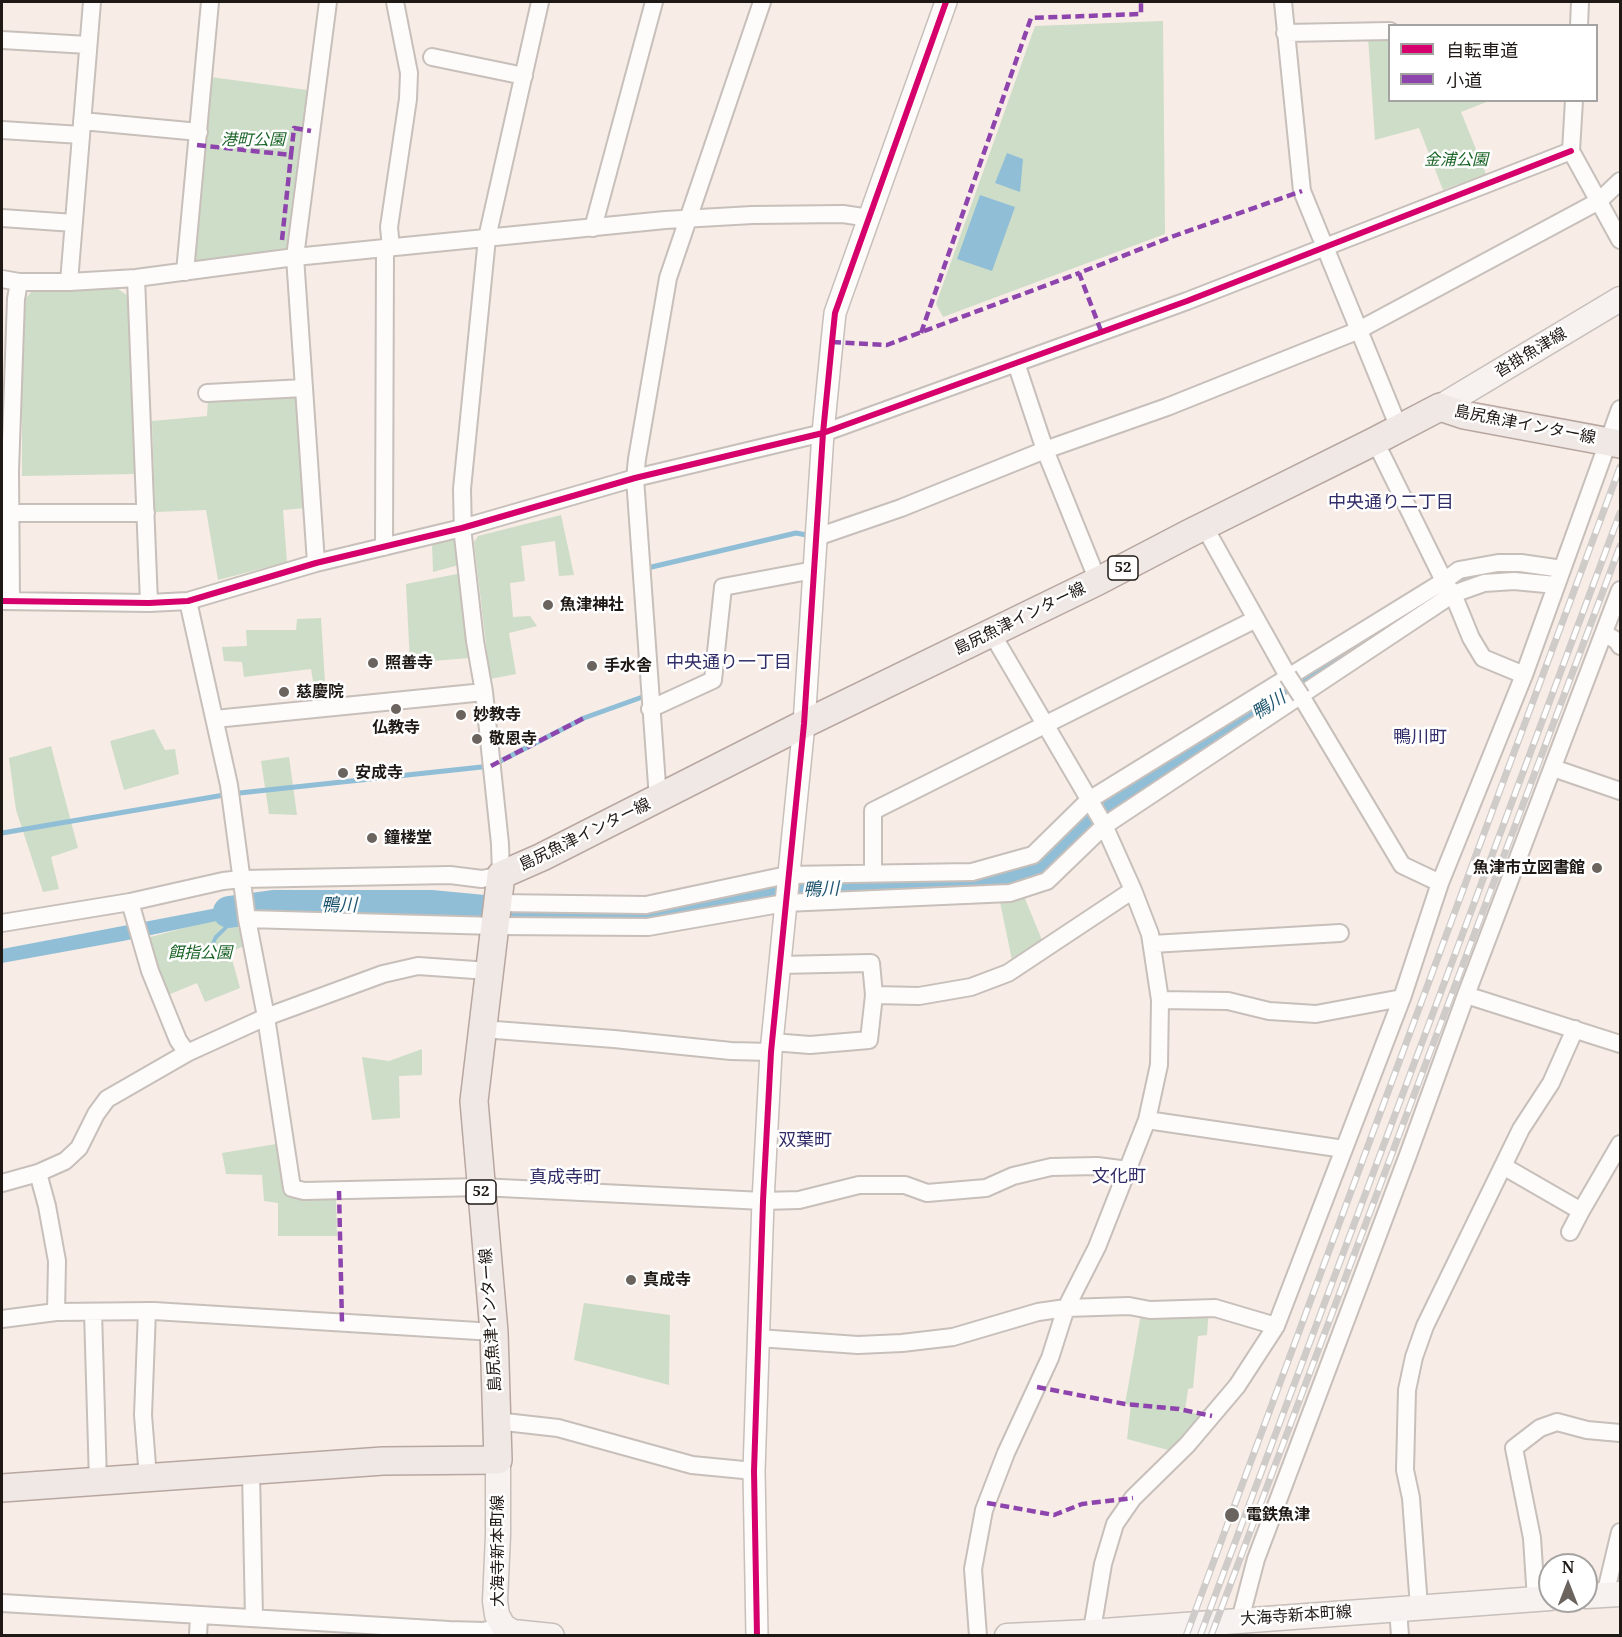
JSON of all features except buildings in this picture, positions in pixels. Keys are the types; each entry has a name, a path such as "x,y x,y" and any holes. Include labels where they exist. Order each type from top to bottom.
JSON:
{"main road":[{"name":"沓掛魚津線","path":"1440,407 1620,299"},
{"name":"島尻魚津インター線","path":"498,1460 494,1332 474,1101 501,875 542,857 804,724 1098,581 1440,407 1464,415 1614,442"},
{"name":"大海寺新本町線","path":"498,1460 495,1601 497,1615 509,1631"},
{"path":"2,1488 383,1461 498,1460"},
{"name":"大海寺新本町線","path":"1007,1635 1091,1634 1249,1625 1408,1608 1538,1599"},
{"path":"509,1631 552,1635"}],"street":[{"path":"69,282 92,2"},
{"path":"185,272 210,2"},
{"path":"316,563 295,257 328,2"},
{"path":"384,547 389,227 409,82 395,2"},
{"path":"2,923 130,902 242,879 450,874 482,879 501,875 500,844 483,692 462,528 462,489 487,238 540,2"},
{"path":"593,228 654,2"},
{"path":"658,799 635,478 668,278 762,2"},
{"path":"757,1635 754,1471 763,1201 771,1047 804,724 823,433 835,313 946,2"},
{"path":"1283,2 1302,191 1357,331 1399,428"},
{"path":"1579,24 1580,2"},
{"path":"1285,33 1388,31"},
{"path":"2,40 88,45"},
{"path":"432,57 524,76"},
{"path":"1574,102 1571,151 1620,240"},
{"path":"2,130 81,128 199,132"},
{"path":"19,282 16,299 6,600 149,603 188,601 316,563 462,528 635,478 823,433 1325,248 1571,151"},
{"path":"817,537 901,508 1045,450 1167,407 1357,331 1599,201 1620,181"},
{"path":"2,279 19,282 69,282 136,278 295,257 689,218 752,214 832,214 869,218"},
{"path":"2,218 74,223"},
{"path":"136,278 149,603"},
{"path":"1016,363 1045,450 1098,581"},
{"path":"207,393 304,388"},
{"path":"1091,1634 1103,1564 1115,1524 1134,1498 1187,1445 1237,1386 1276,1326 1402,998 1440,883 1614,442 1620,409"},
{"path":"1375,441 1471,638 1483,658 1524,675"},
{"path":"10,513 146,513"},
{"path":"1204,526 1288,676 1402,865 1440,883"},
{"path":"497,915 648,927 786,887 1010,893 1047,881 1103,825 1448,588 1459,570 1498,563 1521,563 1559,577"},
{"path":"650,709 714,680 723,587 814,570"},
{"path":"247,920 497,915 646,905 873,873 972,872 1033,855 1090,802 1448,588"},
{"path":"1249,1625 1256,1559 1466,995 1620,592"},
{"path":"188,601 229,785 247,920 266,1017 292,1188 304,1191 481,1187 763,1201 799,1200 859,1185 905,1185 927,1193 986,1188 1013,1176 1051,1167 1097,1166 1128,1170"},
{"path":"873,873 873,811 1256,619"},
{"path":"978,1635 973,1569 984,1510 1006,1453 1050,1358 1066,1308 1097,1247 1147,1120 1159,1065 1160,1000 1150,934 1133,890 1103,825 991,632"},
{"path":"1604,633 1617,641 1620,646"},
{"path":"215,719 483,692"},
{"path":"1553,768 1620,791"},
{"path":"874,995 919,996 971,987 1008,973 1133,890"},
{"path":"130,902 150,971 178,1040 187,1053"},
{"path":"1152,944 1340,933"},
{"path":"482,1029 731,1051 869,1040 874,995 871,963 779,965"},
{"path":"2,1183 38,1173 65,1161 79,1148 96,1114 108,1099 187,1053 266,1017 383,974 418,966 489,971"},
{"path":"1466,995 1620,1044"},
{"path":"1160,1000 1228,1001 1269,1011 1316,1014 1402,998"},
{"path":"1400,1635 1408,1608 1411,1498 1405,1470 1407,1390 1414,1357 1425,1326 1521,1129 1551,1083 1575,1029"},
{"path":"1147,1120 1344,1149"},
{"path":"1570,1232 1620,1144"},
{"path":"1503,1166 1581,1211"},
{"path":"38,1173 48,1206 57,1261 56,1312"},
{"path":"758,1338 858,1345 902,1343 954,1337 1038,1312 1066,1308 1129,1306 1150,1310 1215,1308 1276,1326"},
{"path":"2,1319 56,1312 147,1311 494,1332"},
{"path":"147,1311 143,1414 148,1478"},
{"path":"93,1312 98,1481"},
{"path":"496,1421 558,1428 692,1465 754,1471"},
{"path":"1538,1571 1514,1448 1540,1428 1557,1422 1587,1430 1620,1433"},
{"path":"251,1472 254,1618"},
{"path":"1604,1595 1620,1532"},
{"path":"2,1603 199,1616 509,1631"},
{"path":"198,1635 199,1616"}],"green space":[{"path":"1163,21 1165,234 943,317 936,304 1035,26"},
{"name":"金浦公園","path":"1368,37 1388,37 1388,102 1486,102 1461,112 1486,174 1443,190 1419,128 1375,140"},
{"name":"港町公園","path":"203,76 315,91 295,257 185,272"},
{"path":"115,287 131,298 135,474 22,476 22,332 26,298 32,291"},
{"path":"299,394 306,508 283,510 287,562 218,580 206,510 155,512 152,421 207,416 208,400"},
{"path":"561,515 574,575 559,576 555,541 521,546 525,581 510,583 513,617 530,616 537,626 509,633 516,674 490,679 474,542 478,536"},
{"path":"463,536 466,563 433,572 432,543"},
{"path":"467,572 469,658 410,663 406,584"},
{"path":"321,618 326,699 316,700 311,669 244,677 242,662 224,661 222,647 247,646 246,630 296,630 297,619"},
{"path":"154,729 165,750 175,749 179,774 124,790 110,741"},
{"path":"51,746 78,848 51,857 59,889 43,892 16,810 9,758"},
{"path":"289,757 297,815 269,814 261,761"},
{"path":"1024,896 1044,945 1013,965 1000,902"},
{"name":"餌指公園","path":"235,914 244,946 230,952 240,988 205,1002 197,983 168,995 147,938"},
{"path":"422,1049 422,1075 399,1076 400,1118 372,1120 362,1057 389,1061"},
{"path":"276,1144 286,1195 336,1196 337,1236 278,1236 278,1203 264,1201 262,1175 226,1174 222,1153"},
{"path":"584,1303 670,1315 669,1385 574,1360"},
{"path":"1209,1307 1207,1335 1198,1336 1193,1388 1188,1389 1185,1411 1164,1409 1212,1416 1179,1453 1127,1439 1131,1405 1125,1404 1142,1308"}],"water":[{"path":"1007,153 1023,159 1020,192 995,183"},
{"path":"980,195 1015,207 992,271 957,259"},
{"path":"277,904 242,914 217,939 211,954 200,957 200,952 209,949 214,936 235,917 123,941 2,963 2,949 233,905"}],"waterway":[{"path":"643,569 796,533 812,536"},
{"name":"鴨川","path":"1423,606 1464,580 1498,572 1518,572"},
{"name":"鴨川","path":"229,912 273,906 431,906 536,916 645,920 753,893 972,884 1019,878 1050,867 1117,804 1383,631"},
{"path":"2,833 230,794 491,766 584,718 648,695"}],"railway":[{"path":"1186,1636 1620,467"},
{"path":"1200,1636 1620,513"},
{"path":"1211,1636 1620,546"}],"marked path":[{"path":"921,333 1031,18 1141,14 1141,2"},
{"path":"197,145 291,155 294,128 311,131"},
{"path":"282,240 291,155"},
{"path":"1101,331 1079,273 1174,236 1302,191"},
{"path":"832,342 887,345 1079,273"},
{"path":"491,766 584,718"},
{"path":"339,1191 342,1323"},
{"path":"1037,1387 1125,1404 1179,1409 1212,1416"},
{"path":"987,1503 1054,1515 1082,1504 1133,1498"}],"cycle path":[{"path":"757,1636 754,1471 763,1201 771,1052 804,724 823,433 835,313 946,2"},
{"path":"2,601 149,603 188,601 316,563 462,528 635,478 823,433 1187,301 1571,151"}],"place":[{"name":"魚津神社","path":"548,605"},
{"name":"照善寺","path":"373,663"},
{"name":"手水舎","path":"592,666"},
{"name":"慈慶院","path":"284,692"},
{"name":"仏教寺","path":"396,709"},
{"name":"妙教寺","path":"461,715"},
{"name":"敬恩寺","path":"477,739"},
{"name":"安成寺","path":"343,773"},
{"name":"鐘楼堂","path":"372,838"},
{"name":"魚津市立図書館","path":"1597,868"},
{"name":"真成寺","path":"631,1280"},
{"name":"電鉄魚津","path":"1232,1515"}],"district":[{"name":"中央通り二丁目","path":"1391,503"},
{"name":"中央通り一丁目","path":"729,663"},
{"name":"鴨川町","path":"1420,738"},
{"name":"双葉町","path":"805,1141"},
{"name":"文化町","path":"1119,1177"},
{"name":"真成寺町","path":"565,1178"}]}
